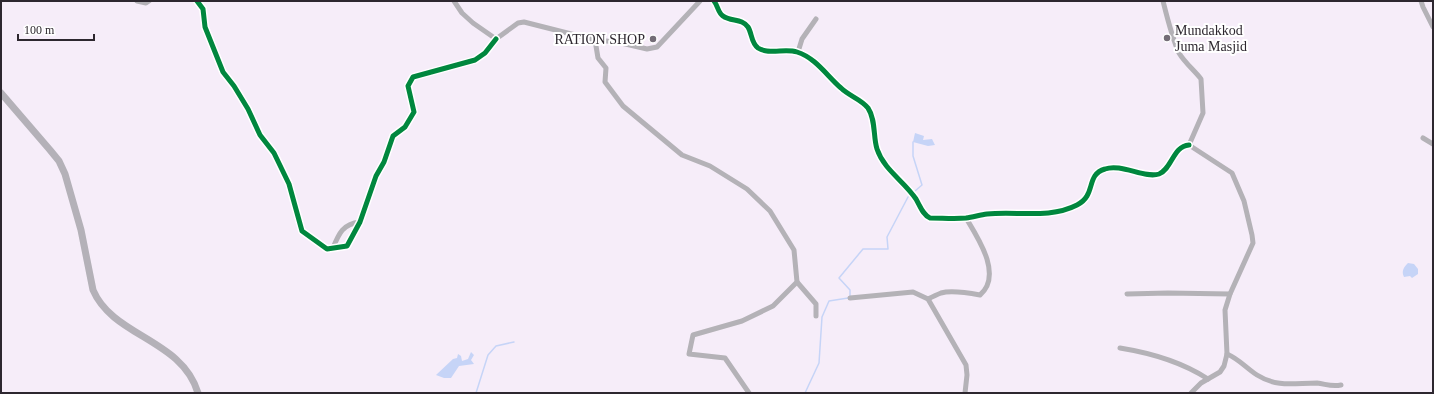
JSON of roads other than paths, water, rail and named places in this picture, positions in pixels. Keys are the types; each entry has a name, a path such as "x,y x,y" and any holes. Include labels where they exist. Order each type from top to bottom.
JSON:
{"main road":[{"path":"2,98 50,150 59,161 66,174 81,230 93,290 97,298 114,317 180,361 190,374 198,393"}],"street":[{"path":"137,1 146,3 149,1"},
{"path":"197,1 203,9 204,27 223,72 234,86 248,109 260,135 274,153 289,184 302,231 327,249 348,246 360,222 376,176 384,162 393,136 405,127 414,112 408,86 413,77 475,60 484,53 496,39 518,23 524,22 595,40 617,42 647,49 657,47 700,1"},
{"path":"454,1 462,13 473,24 496,39"},
{"path":"714,1 718,10 723,16 733,20 742,21 748,28 754,43 758,48 766,51 790,50 798,52 819,65 840,88 868,108 871,116 877,149 881,159 885,166 902,182 915,198 926,217 930,218 966,218 988,214 1053,213 1076,206 1085,200 1090,192 1097,172 1112,167 1150,174 1159,174 1165,169 1177,152 1188,145 1203,113 1201,79 1187,64 1179,52 1168,19 1164,1"},
{"path":"1421,1 1422,7 1433,27"},
{"path":"798,52 802,38 816,19"},
{"path":"595,40 598,58 606,68 605,82 623,106 682,155 710,166 747,189 770,211 794,250 797,282 816,304 816,316"},
{"path":"1423,138 1433,144"},
{"path":"1188,145 1232,173 1244,201 1253,243 1230,294 1225,310 1226,354 1224,366 1220,372 1201,383 1191,393"},
{"path":"928,298 941,293 968,293 980,295 986,290 989,282 988,264 981,244 966,218"},
{"path":"333,248 342,229 351,223 360,222"},
{"path":"749,393 725,358 689,354 693,336 742,321 773,306 797,282"},
{"path":"850,298 913,292 928,298 966,365 967,375 965,393"},
{"path":"1127,294 1230,294"},
{"path":"1120,348 1173,362 1193,370 1208,379"},
{"path":"1226,354 1238,359 1261,376 1286,384 1341,385"}],"water":[{"path":"915,133 924,136 923,140 932,139 935,145 928,146 913,142"},
{"path":"1408,263 1414,264 1418,269 1418,274 1412,278 1410,276 1404,277 1403,275 1403,269"},
{"path":"471,352 474,355 471,360 474,364 459,366 451,378 444,378 436,375 453,359 457,358 458,354 461,356 462,361 468,359"}],"waterway":[{"path":"913,142 913,156 922,185 915,191"},
{"path":"850,296 850,290 839,278 863,249 888,249 887,237 908,197"},
{"path":"805,393 819,363 822,317 829,301 848,298"},
{"path":"476,393 488,355 496,346 514,342"}],"place":[{"name":"Mundakkod Juma Masjid","path":"1167,38"},
{"name":"RATION SHOP","path":"653,39"}]}
